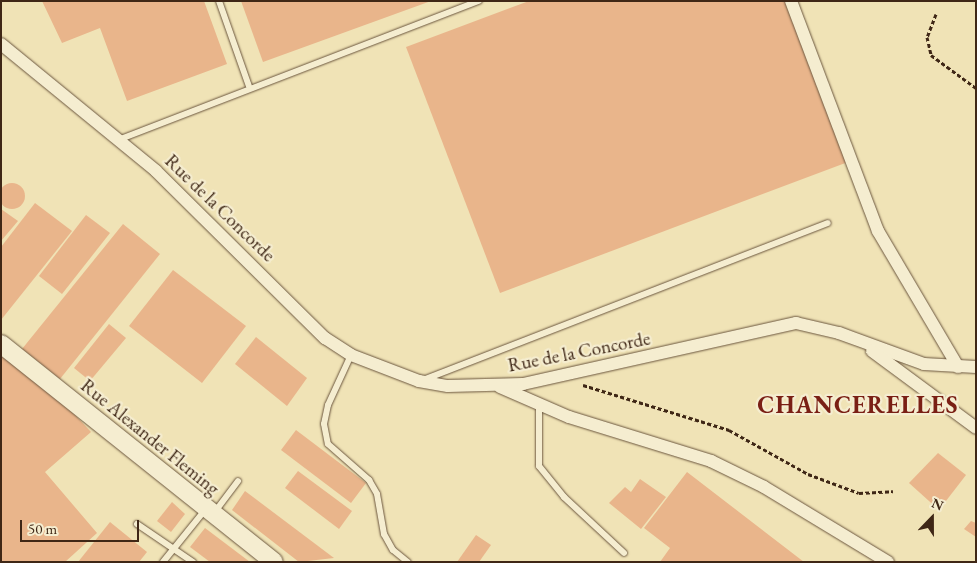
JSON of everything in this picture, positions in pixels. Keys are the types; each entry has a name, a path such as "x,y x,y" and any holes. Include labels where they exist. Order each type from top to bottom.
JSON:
{"street":[{"path":"792,1 878,231 958,367"},
{"name":"Rue de la Concorde","path":"1,44 156,171 325,338 351,355 419,381 499,386 564,377 796,323 858,340 924,364 976,367"},
{"path":"858,340 976,428"},
{"name":"Rue Alexander Fleming","path":"1,344 274,562"},
{"path":"499,386 539,406 719,464 888,562"}],"lane":[{"path":"220,1 250,86"},
{"path":"118,140 250,86 479,1"},
{"path":"419,381 828,222"},
{"path":"351,355 328,406 324,424 328,444 369,480 377,494 384,534 392,550 408,562"},
{"path":"539,406 539,466 564,498 624,553"},
{"path":"163,562 238,481"},
{"path":"137,524 175,547 193,562"}],"path":[{"path":"936,14 927,37 931,56 976,88"},
{"path":"564,377 602,393 729,430 808,474 858,493 893,491"}],"building":[{"path":"42,1 204,1 227,64 127,101 100,28 62,43"},
{"path":"241,1 431,1 263,62"},
{"path":"529,1 786,1 848,162 500,293 406,47"},
{"path":"12,183 21,187 25,196 21,205 12,209 3,205 -1,196 3,187"},
{"path":"35,203 72,231 1,320 1,247"},
{"path":"1,209 18,221 1,241"},
{"path":"86,215 110,233 62,294 39,276"},
{"path":"123,224 160,254 60,379 22,349"},
{"path":"173,270 246,326 202,383 129,326"},
{"path":"109,324 126,338 90,381 74,368"},
{"path":"256,337 307,378 287,406 235,364"},
{"path":"1,348 50,388 91,432 45,472 97,533 65,562 1,562"},
{"path":"296,430 366,483 351,503 281,450"},
{"path":"938,453 966,475 939,510 909,483"},
{"path":"298,471 352,511 339,529 285,488"},
{"path":"687,472 804,562 660,562 670,548 644,528"},
{"path":"640,479 666,497 641,529 609,503 625,487 631,492"},
{"path":"245,491 334,558 299,562 232,510"},
{"path":"172,502 185,514 171,532 157,521"},
{"path":"971,521 976,523 976,537 964,529"},
{"path":"110,522 147,552 139,562 78,562"},
{"path":"205,528 250,562 210,562 190,547"},
{"path":"476,535 491,545 479,562 457,562"}],"district":[{"name":"CHANCERELLES","path":"858,405"}]}
